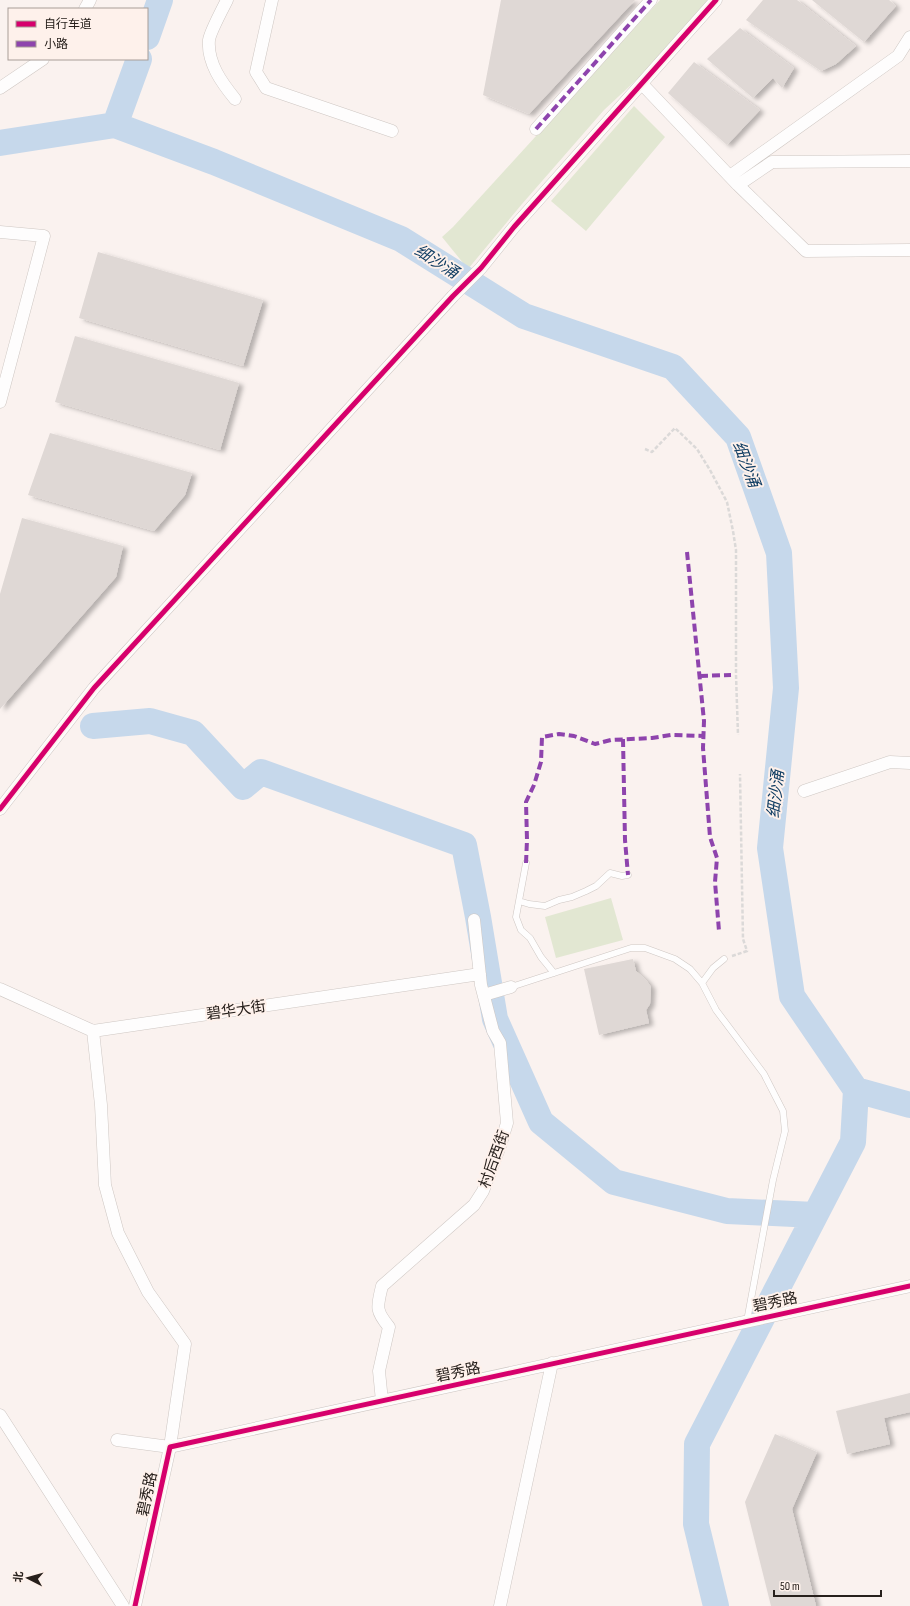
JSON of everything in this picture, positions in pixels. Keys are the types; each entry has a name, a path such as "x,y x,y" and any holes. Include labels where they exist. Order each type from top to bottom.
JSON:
{"street":[{"path":"227,0 209,40 212,62 221,81 235,100"},
{"path":"272,0 256,72 266,88 392,131"},
{"path":"536,129 651,0"},
{"path":"0,809 94,688 453,296 481,268 514,226 716,0"},
{"path":"734,181 898,56 910,37"},
{"path":"0,88 42,60"},
{"path":"642,84 734,181 806,251 910,250"},
{"path":"734,181 772,162 910,161"},
{"path":"0,232 44,236 0,402"},
{"path":"804,791 890,762 910,763"},
{"name":"村后西街","path":"382,1401 379,1371 389,1327 379,1315 378,1304 382,1286 474,1205 483,1191 507,1123 500,1043 493,1031 480,974 474,920"},
{"name":"碧华大街","path":"93,1031 480,974"},
{"path":"485,995 511,987"},
{"path":"0,989 93,1031 101,1105 105,1185 118,1233 148,1292 185,1344 170,1447 117,1440"},
{"name":"碧秀路","path":"135,1606 170,1447 910,1286"},
{"path":"500,1606 552,1364"},
{"path":"0,1415 123,1606"}],"lane":[{"path":"526,863 516,916 521,930 530,938 554,973"},
{"path":"519,901 545,906 559,900 572,897 596,886 610,873 622,876 628,875"},
{"path":"511,987 631,948 645,948 675,959 690,969 702,983 716,1010 764,1074 783,1111 784,1131 773,1180 747,1321"},
{"path":"702,983 713,968 724,959"}],"path":[{"path":"645,449 652,452 675,428 697,449 727,502 736,550 736,675 738,735"},
{"path":"731,675 736,675"},
{"path":"738,954 747,951 743,939 740,774"}],"green space":[{"path":"660,0 711,0 662,56 604,110 522,204 468,269 442,237 453,227"},
{"path":"634,106 665,137 586,231 551,201"},
{"path":"611,898 623,940 556,958 545,917"}],"building":[{"path":"501,0 635,0 529,114 483,95"},
{"path":"763,0 797,0 856,46 836,64 821,71 746,20"},
{"path":"812,0 889,0 896,6 864,42"},
{"path":"740,28 794,68 782,88 773,78 753,98 707,59"},
{"path":"694,62 760,110 727,145 668,93"},
{"path":"98,252 263,300 243,366 79,318"},
{"path":"75,336 239,383 220,450 55,402"},
{"path":"50,433 192,473 185,495 154,531 28,495"},
{"path":"22,518 123,546 116,577 0,709 0,594"},
{"path":"633,959 636,971 651,987 650,1004 646,1010 649,1023 599,1035 584,969"},
{"path":"910,1393 910,1412 884,1418 890,1444 847,1454 836,1411"},
{"path":"775,1434 817,1452 792,1509 816,1606 771,1606 745,1502"}],"waterway":[{"path":"148,34 160,0"},
{"path":"0,143 115,125 139,60"},
{"name":"细沙涌","path":"115,125 214,162 401,239 524,316 673,367 738,437 779,553 786,688 770,848 792,996 856,1090 910,1105"},
{"path":"93,726 150,721 193,733 243,787 261,772 464,845 495,1019 541,1122 614,1182 727,1211 815,1215"},
{"path":"716,1606 696,1524 697,1444 853,1142 856,1090"}],"marked path":[{"path":"536,129 651,0"},
{"path":"687,552 704,721 703,748 710,837 717,858 715,882 719,931"},
{"path":"700,676 731,675"},
{"path":"526,863 526,802 534,785 541,762 542,737 559,734 574,736 595,744 611,740 652,738 671,735 704,736"},
{"path":"623,739 625,840 628,875"}],"cycle path":[{"path":"0,809 94,688 453,296 481,268 514,227 716,0"},
{"path":"135,1606 170,1447 910,1286"}]}
